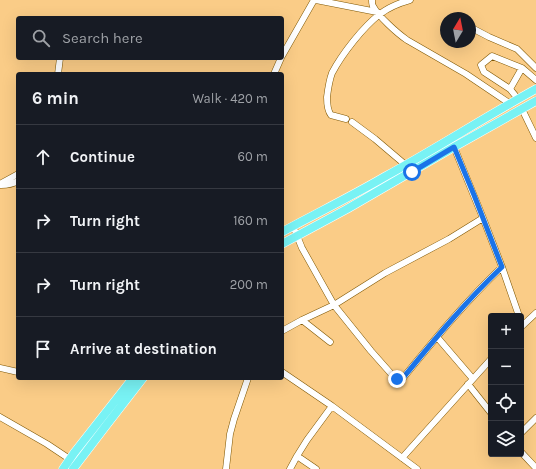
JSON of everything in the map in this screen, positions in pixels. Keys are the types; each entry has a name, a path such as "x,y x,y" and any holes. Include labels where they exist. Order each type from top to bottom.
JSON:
{"main road":[{"path":"284,231 340,202 509,103 536,89"},
{"path":"284,243 347,209 536,101"},
{"path":"63,469 131,380"},
{"path":"75,466 141,380"}],"street":[{"path":"284,54 315,0 378,13"},
{"path":"372,0 372,6 398,34 466,74 509,103"},
{"path":"346,119 331,115 329,112 327,100 329,82 332,74 343,55 378,13 410,0"},
{"path":"476,29 489,37 517,49 536,68"},
{"path":"518,99 510,89 484,72 481,65 492,56 522,68 536,80"},
{"path":"58,72 60,60"},
{"path":"275,72 281,60"},
{"path":"510,89 522,68"},
{"path":"522,109 536,138"},
{"path":"352,122 406,164 412,172"},
{"path":"454,147 502,267 518,313"},
{"path":"0,184 16,175"},
{"path":"0,184 5,185 16,182"},
{"path":"284,330 334,305 391,269 449,239 483,218"},
{"path":"293,226 302,248 334,305 371,351 397,379 403,378 467,302 502,267"},
{"path":"524,323 536,313"},
{"path":"302,320 330,342"},
{"path":"437,337 473,378"},
{"path":"402,458 488,362"},
{"path":"0,368 16,372"},
{"path":"284,373 332,406 417,469"},
{"path":"226,469 230,434 247,380"},
{"path":"468,384 488,409"},
{"path":"290,469 307,440 332,406"},
{"path":"0,417 70,459 75,466"},
{"path":"524,430 536,418"},
{"path":"524,455 536,468"},
{"path":"297,456 316,469"}],"route":[{"path":"397,379 403,378 462,308 502,267 454,147 412,172"}]}
